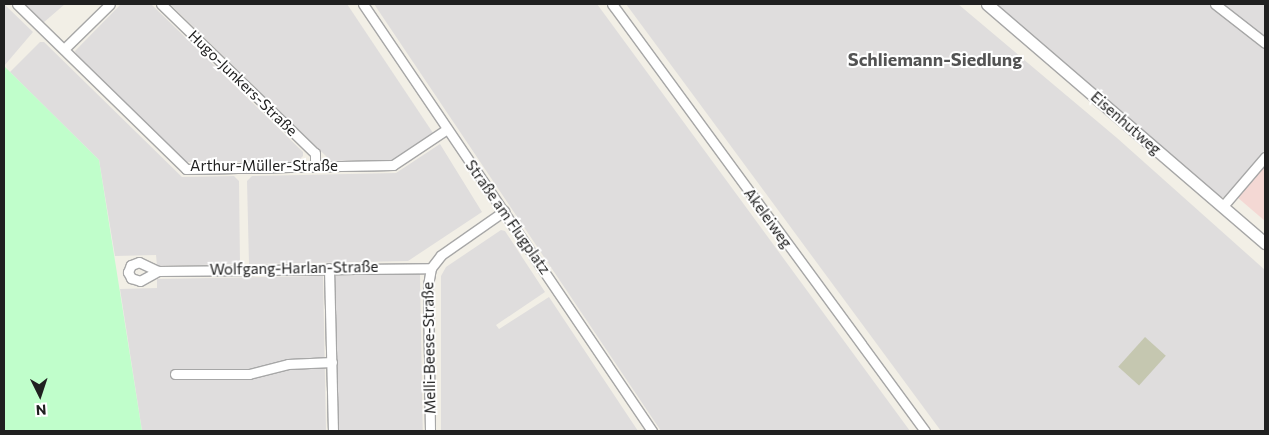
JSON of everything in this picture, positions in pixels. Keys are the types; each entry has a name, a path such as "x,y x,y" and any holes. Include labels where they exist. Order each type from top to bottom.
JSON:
{"street":[{"name":"Arthur-Müller-Straße","path":"17,4 186,169 393,164 447,129"},
{"path":"64,49 110,4"},
{"name":"Hugo-Junkers-Straße","path":"161,4 315,153 315,166"},
{"name":"Straße am Flugplatz","path":"363,4 652,431"},
{"name":"Akeleiweg","path":"612,4 925,431"},
{"name":"Eisenhutweg","path":"987,4 1265,243"},
{"path":"1215,4 1265,43"},
{"path":"1223,206 1265,157"},
{"name":"Melli-Beese-Straße","path":"430,431 428,284 431,268 441,255 504,211"},
{"path":"330,268 333,431"},
{"name":"Wolfgang-Harlan-Straße","path":"158,271 431,268"},
{"path":"174,374 249,374 288,364 332,362"}],"shaded area":[{"path":"4,4 33,32 4,66"},
{"path":"23,4 65,4 43,23"},
{"path":"121,4 151,4 303,152 303,156 297,162 186,162 76,54 75,51"},
{"path":"170,4 347,4 433,133 392,160 331,161"},
{"path":"374,4 597,4 910,431 661,431"},
{"path":"626,4 958,4 1117,138 1265,270 1265,431 941,431"},
{"path":"995,4 1212,4 1265,46 1265,150 1224,197 1219,197"},
{"path":"1219,4 1265,4 1265,39"},
{"path":"40,42 44,42 182,177 234,176 239,181 240,264 157,266 156,255 115,256 99,160 10,72"},
{"path":"440,144 482,212 408,261 249,264 247,181 252,176 396,173"},
{"path":"1265,165 1265,221 1237,197"},
{"path":"501,230 505,231 545,292 496,325 499,329 549,297 638,431 441,431 441,276 446,267"},
{"path":"420,274 423,431 338,431 335,275"},
{"path":"323,276 326,431 142,431 120,289 157,288 157,279"},
{"path":"1145,337 1166,356 1139,385 1118,367"}],"green space":[{"path":"4,66 99,160 142,431 4,431"}],"district":[{"name":"Schliemann-Siedlung","path":"935,59"}]}
